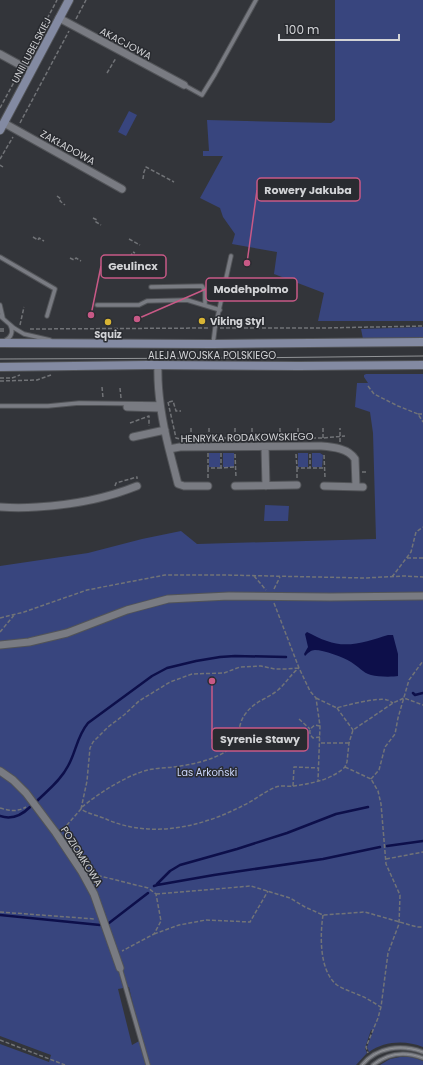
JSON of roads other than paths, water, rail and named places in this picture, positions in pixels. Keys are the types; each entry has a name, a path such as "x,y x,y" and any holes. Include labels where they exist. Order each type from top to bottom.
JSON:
{"main road":[{"name":"UNII LUBELSKIEJ","path":"2,126 69,0"},
{"name":"ALEJA WOJSKA POLSKIEGO","path":"0,343 213,344 423,342"},
{"name":"ALEJA WOJSKA POLSKIEGO","path":"0,367 158,365 423,365"}],"street":[{"name":"AKACJOWA","path":"59,18 184,85"},
{"path":"0,54 31,71"},
{"name":"ZAKŁADOWA","path":"2,126 17,130 122,189"},
{"name":"HENRYKA RODAKOWSKIEGO","path":"158,365 160,404 169,449 180,447 328,446 351,453 355,459 360,487 325,482"},
{"path":"124,405 160,404"},
{"path":"133,437 165,430"},
{"path":"265,447 266,486"},
{"path":"169,449 178,484 184,486 208,483"},
{"path":"235,482 266,486 297,485"},
{"path":"0,507 72,504 106,497 137,486"},
{"path":"0,645 30,642 67,633 127,610 168,598 229,596 423,596"},
{"name":"POZIOMKOWA","path":"0,771 20,786 56,833 82,872 94,894 120,968"}],"lane":[{"path":"184,85 202,95 216,74 256,0"},
{"path":"213,344 215,328 231,256"},
{"path":"0,257 55,289 47,316"},
{"path":"151,287 202,286 205,291 204,305"},
{"path":"97,305 139,305 147,301 187,300 220,310"},
{"path":"0,306 1,317 24,334 63,343"},
{"path":"0,343 11,335 12,330 10,324"},
{"path":"0,406 48,406 79,403 124,405"},
{"path":"120,968 148,1065"},
{"path":"362,1065 374,1054 387,1049 406,1048 423,1052"},
{"path":"373,1065 384,1057 398,1054 412,1055 423,1058"}],"waterway":[{"path":"37,801 62,776 71,761 81,733 88,723 152,676 167,668 220,657 286,657"},
{"path":"413,693 415,695 423,693"},
{"path":"0,816 8,818 16,816 23,813 30,807"},
{"path":"157,884 170,871 180,865 287,833 336,814 368,807"},
{"path":"387,846 423,841"},
{"path":"154,886 214,875 323,859 380,847"},
{"path":"109,923 148,893"},
{"path":"0,915 100,925"}],"tram line":[{"path":"0,359 423,356"},
{"path":"362,1065 375,1054 390,1049 406,1048 423,1052"},
{"path":"373,1065 385,1058 397,1054 410,1054 423,1058"}],"place":[{"name":"Rowery Jakuba","path":"247,263"},
{"name":"Geulincx","path":"91,315"},
{"name":"Modehpolmo","path":"137,319"},
{"name":"Viking Styl","path":"202,321"},
{"name":"Squiz","path":"108,322"},
{"name":"Syrenie Stawy","path":"212,681"}],"park label":[{"name":"Las Arkoński","path":"207,772"}]}
